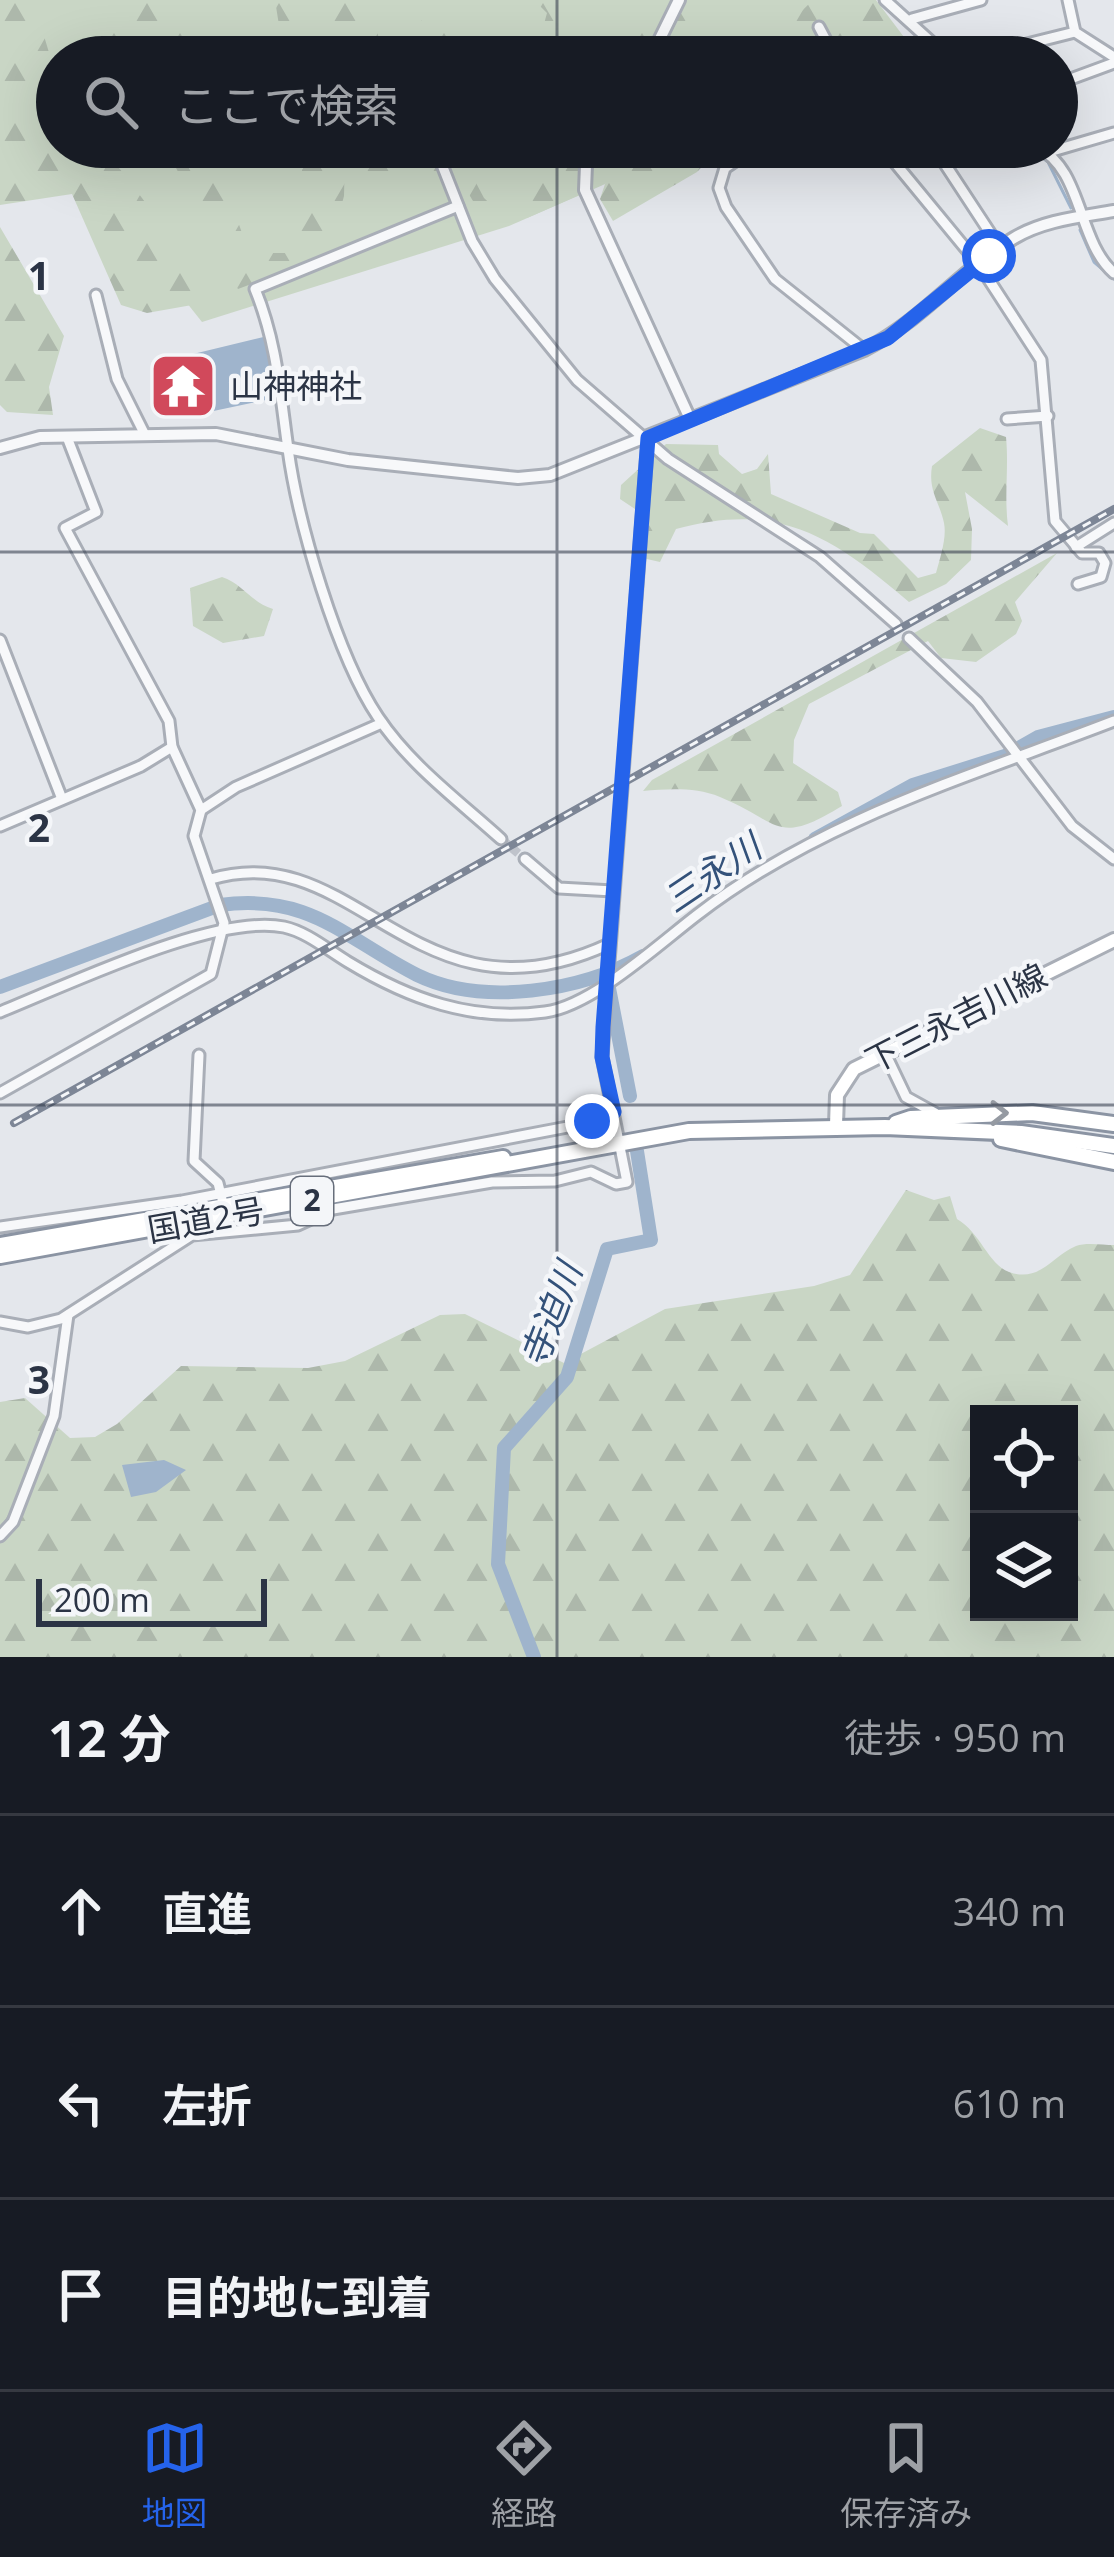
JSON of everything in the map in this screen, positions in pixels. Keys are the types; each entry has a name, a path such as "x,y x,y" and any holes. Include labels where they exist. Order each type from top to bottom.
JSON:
{"highway":[{"path":"885,1127 944,1115 1032,1113 1114,1124"},
{"name":"国道2号","path":"0,1256 689,1131 836,1125 960,1130 1114,1146"},
{"path":"960,1130 1114,1162"},
{"name":"国道2号","path":"0,1245 430,1167 624,1143"}],"main road":[{"name":"下三永吉川線","path":"836,1125 842,1081 884,1051 1114,940"}],"street":[{"path":"662,36 679,0"},
{"path":"885,0 928,36"},
{"path":"912,19 981,0"},
{"path":"1068,0 1075,32 1114,60"},
{"path":"819,27 824,36"},
{"path":"1059,36 1075,32"},
{"path":"1078,75 1114,60"},
{"path":"1078,142 1114,133"},
{"path":"443,168 472,242 530,328 578,380 668,459 860,587 896,624"},
{"path":"586,168 585,190 690,419"},
{"path":"725,168 719,188 756,254 788,292 864,350"},
{"path":"899,168 980,266 1042,360 1055,521 1082,553 1099,554 1105,568 1101,577 1078,584"},
{"path":"948,168 1000,248"},
{"path":"1053,168 1081,217 1096,259 1111,267"},
{"path":"458,206 255,289 279,360 287,446 308,538 360,686 382,723 427,773 502,838"},
{"path":"0,448 67,437 216,434 348,460 518,478 550,476 864,350 905,329 1000,248 1030,230 1114,211"},
{"path":"96,295 117,379 145,435"},
{"path":"1007,419 1048,416"},
{"path":"0,1094 212,974 224,927 194,836 201,810 172,747 170,721 65,528 96,512 67,437"},
{"path":"0,1322 42,1326 68,1316 192,1235 227,1228 298,1225 333,1209 492,1182 555,1180 591,1172 623,1184 628,1174 624,1143 602,1057 648,438"},
{"path":"1076,547 1114,523"},
{"path":"909,638 1001,733 1072,826 1114,859"},
{"path":"0,640 62,799"},
{"path":"0,1012 224,927 285,928 411,997 494,1014 551,1012 606,981 735,886 806,842 890,803 1114,721"},
{"path":"201,810 236,787 382,723"},
{"path":"0,826 172,747"},
{"path":"525,859 560,888 614,891"},
{"path":"212,882 244,873 314,885 401,938 468,964 553,963 609,944"},
{"path":"884,1051 906,1097 944,1115"},
{"path":"199,1055 194,1161 221,1195"},
{"path":"0,1228 221,1195 578,1125 614,1112"},
{"path":"0,1536 13,1522 54,1417 68,1316"}],"green space":[{"path":"0,0 823,0 785,36 36,36 36,119 0,83"},
{"path":"47,0 44,36 36,36 36,168 119,168 184,253 209,302 147,313 121,305 72,194 0,205 0,1"},
{"path":"110,0 196,0 198,36 107,36"},
{"path":"275,0 308,0 305,36 281,36"},
{"path":"334,0 370,0 378,36 337,36 330,20"},
{"path":"420,0 449,3 455,36 422,36"},
{"path":"534,0 580,0 565,36 541,36 547,13"},
{"path":"656,0 703,0 681,36 638,36 639,28 656,21"},
{"path":"813,0 876,0 903,36 776,36"},
{"path":"80,168 642,168 509,226 202,322"},
{"path":"176,168 219,168 246,244 261,253 286,253 299,237 302,168 345,168 344,196 334,233 319,237 275,275 238,289 234,283 248,255 247,245 226,263"},
{"path":"352,168 447,168 431,175 362,190"},
{"path":"453,168 468,168 484,198 504,217 495,226 482,216"},
{"path":"558,168 595,168 602,185 527,218 517,200 518,176"},
{"path":"627,168 701,168 613,221 600,199 605,184"},
{"path":"0,227 64,336 49,387 53,415 7,412 0,405"},
{"path":"980,428 1006,437 1008,526 965,492 972,529 971,560 946,584 909,602 829,543 775,522 712,521 676,529 660,562 638,557 638,511 620,499 621,485 666,444 718,445 719,454 742,474 757,469 768,454 771,494 860,533 874,534 918,578 936,573 944,541 932,466"},
{"path":"1057,553 1015,602 1022,621 1016,634 976,662 941,658 928,641 809,704 794,740 793,763 838,792 842,806 790,828 711,794 643,791 652,780"},
{"path":"222,577 273,609 264,636 223,643 193,626 190,588"},
{"path":"906,1190 934,1200 950,1196 957,1219 1009,1272 1037,1271 1080,1245 1114,1245 1114,1657 0,1657 0,1402 25,1398 70,1438 95,1437 117,1424 181,1366 308,1368 345,1361 440,1315 465,1314 564,1363 665,1309 814,1286 850,1275"}],"water":[{"path":"272,335 284,396 204,413 189,355"},
{"path":"164,1460 186,1470 156,1492 131,1497 122,1465"}],"waterway":[{"path":"1051,168 1071,208"},
{"path":"1080,230 1094,262 1114,279"},
{"name":"三永川","path":"815,839 913,785 1005,756 1038,737 1114,717"},
{"name":"三永川","path":"0,987 220,905 251,903 303,912 417,975 471,990 532,991 562,986 643,956"},
{"name":"寺迫川","path":"608,983 630,1096"},
{"name":"寺迫川","path":"534,1657 498,1564 504,1448 567,1377 607,1249 651,1240 637,1151"}],"tunnel":[{"path":"501,839 525,859"}],"railway":[{"path":"14,1123 1114,509"}],"place":[{"name":"山神神社","path":"183,386"}],"route":[{"path":"592,1121 614,1112 602,1057 603,1027 648,438 905,329 989,256"}]}
